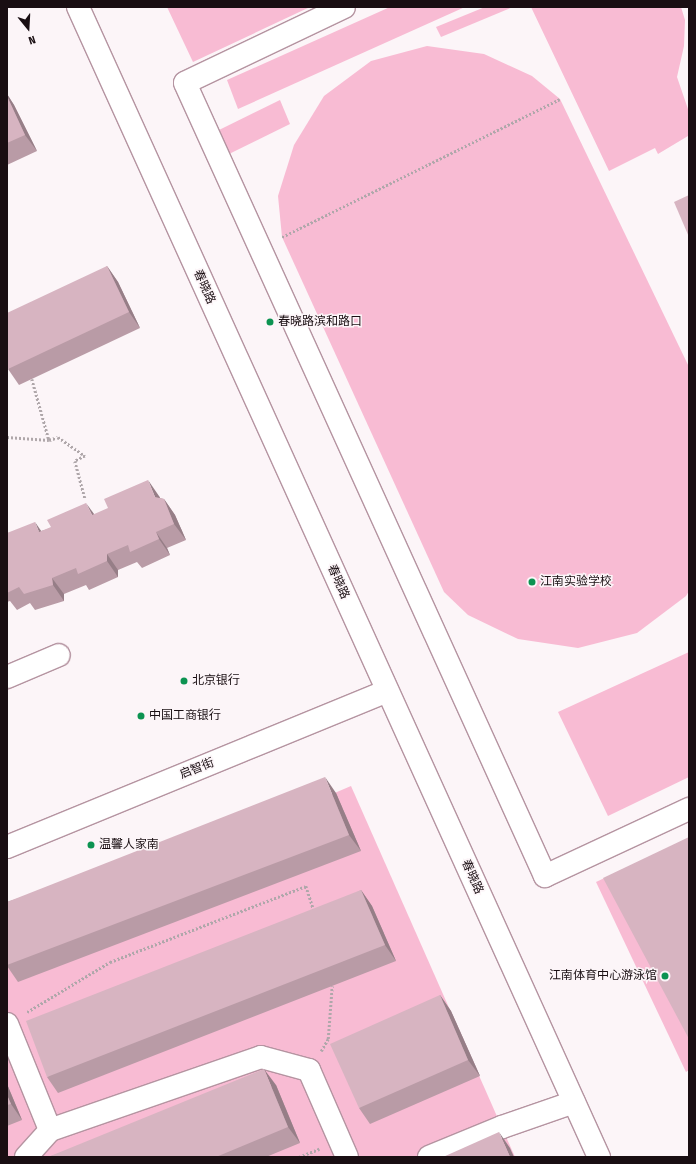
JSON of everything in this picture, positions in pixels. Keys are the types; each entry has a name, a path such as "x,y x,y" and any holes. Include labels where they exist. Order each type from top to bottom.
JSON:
{"street":[{"name":"春晓路","path":"78,7 599,1157"},
{"path":"344,7 185,83 545,876 689,809"},
{"path":"7,677 60,654"},
{"name":"启智街","path":"7,847 387,691"},
{"path":"13,1020 50,1130"},
{"path":"26,1157 50,1130 261,1057 309,1070 347,1157"},
{"path":"429,1157 502,1127 574,1102"}],"path":[{"path":"282,237 560,99"},
{"path":"32,379 49,440"},
{"path":"7,437 49,440 58,437 85,456 75,461 85,499"},
{"path":"13,1020 110,962 306,886 315,913"},
{"path":"309,1070 328,1040 332,986"}],"shaded area":[{"path":"167,7 310,7 193,62"},
{"path":"390,7 465,7 238,109 227,80"},
{"path":"485,7 513,7 441,37 436,27"},
{"path":"531,7 681,7 685,20 684,46 677,77 689,112 688,136 658,154 655,148 609,171"},
{"path":"427,46 484,54 532,76 560,99 689,367 689,591 686,596 637,633 578,648 518,639 468,615 444,592 282,237 278,196 294,145 324,96 371,61"},
{"path":"280,100 290,124 229,154 219,130"},
{"path":"689,652 689,777 608,816 558,712"},
{"path":"351,786 515,1157 7,1157 7,932"},
{"name":"江南体育中心游泳馆","path":"689,838 689,1070 686,1072 596,882"}],"building":[{"path":"7,96 25,135 7,143"},
{"path":"689,195 689,237 674,202"},
{"path":"107,266 129,312 8,369 7,313"},
{"path":"148,480 155,497 164,499 174,524 156,532 159,539 130,552 128,545 107,554 107,561 78,574 76,568 52,578 53,585 24,594 19,587 7,593 7,533 35,522 39,532 51,527 47,520 86,503 92,515 108,508 104,499"},
{"path":"325,777 349,835 7,965 7,902"},
{"name":"江南体育中心游泳馆","path":"689,837 689,1039 603,878"},
{"path":"361,890 385,945 47,1077 26,1021"},
{"path":"440,995 468,1060 359,1108 330,1044"},
{"path":"264,1069 288,1127 216,1157 48,1157"},
{"path":"7,1095 11,1104 7,1105"},
{"path":"499,1132 510,1157 443,1157"}],"place":[{"name":"春晓路滨和路口","path":"270,322"},
{"name":"江南实验学校","path":"532,582"},
{"name":"北京银行","path":"184,681"},
{"name":"中国工商银行","path":"141,716"},
{"name":"温馨人家南","path":"91,845"},
{"name":"江南体育中心游泳馆","path":"665,976"}]}
